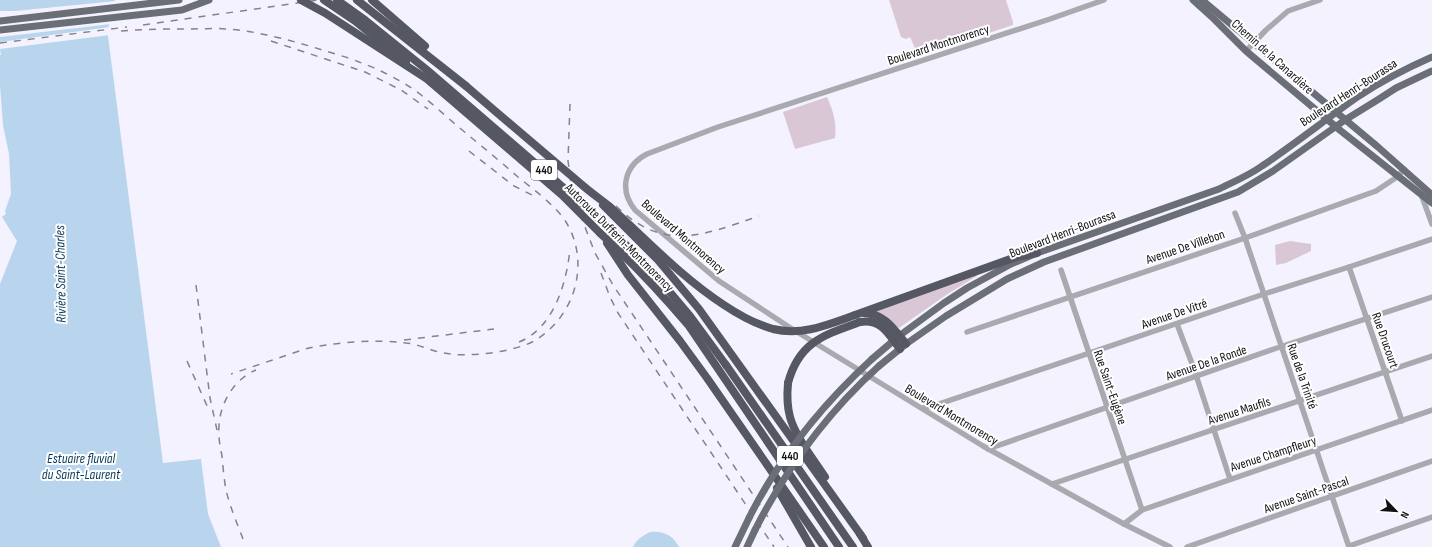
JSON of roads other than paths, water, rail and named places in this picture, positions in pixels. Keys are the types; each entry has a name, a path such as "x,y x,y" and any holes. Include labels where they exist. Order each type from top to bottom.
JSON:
{"highway":[{"path":"301,0 325,13 427,79"},
{"name":"Autoroute Dufferin-Montmorency","path":"324,0 427,79 562,196 631,261 674,307 689,326 839,547"},
{"name":"Autoroute Dufferin-Montmorency","path":"337,0 365,20 427,70 609,227 663,284 726,365 854,547"},
{"path":"357,0 466,86 609,206 684,276 716,300 750,320 771,328 787,331 803,331 825,326 1016,257 1037,252"},
{"path":"372,0 446,65 466,86"},
{"path":"586,188 658,260 699,309 863,538"},
{"path":"600,233 628,275 707,378 824,547"},
{"path":"856,314 872,314 882,318 887,321 896,338"},
{"path":"868,547 795,429 790,418 788,406 788,382 796,362 810,345 829,333 860,322 871,321 882,326 903,346"},
{"path":"740,427 811,547"}],"main road":[{"path":"0,21 179,0"},
{"path":"0,30 182,10 209,0"},
{"name":"Chemin de la Canardière","path":"1193,0 1246,51 1336,127 1432,203"},
{"name":"Chemin de la Canardière","path":"1202,0 1336,112 1432,195"},
{"name":"Boulevard Henri-Bourassa","path":"735,547 756,504 777,470 810,425 847,382 872,359 896,338 944,303 967,288 1037,252 1220,189 1261,167 1336,112 1379,84 1432,57"},
{"name":"Boulevard Henri-Bourassa","path":"747,547 774,495 803,451 834,413 879,366 903,346 964,305 1007,279 1031,267 1238,192 1273,171 1345,120 1396,88 1432,71"}],"street":[{"name":"Boulevard Montmorency","path":"1104,0 1035,24 718,127 647,154 640,158 629,171 626,182 626,192 629,202 635,210 704,269 719,281 802,336 923,408 988,449 1124,524 1170,547"},
{"path":"1246,51 1253,42 1288,11 1320,0"},
{"name":"Avenue De Villebon","path":"967,332 1245,238 1376,191 1398,177 1404,170"},
{"path":"1421,194 1431,222"},
{"name":"Rue de la Trinité","path":"1235,213 1245,238 1349,546"},
{"name":"Avenue De Vitré","path":"923,408 933,406 1432,239"},
{"name":"Rue Drucourt","path":"1349,267 1402,421"},
{"name":"Rue Saint-Eugène","path":"1061,270 1088,354 1142,510"},
{"name":"Avenue De la Ronde","path":"988,449 1282,347 1432,297"},
{"path":"1177,324 1230,479"},
{"name":"Avenue Maufils","path":"1052,484 1300,402 1432,356"},
{"name":"Avenue Champfleury","path":"1124,524 1142,510 1432,410"},
{"name":"Avenue Saint-Pascal","path":"1187,547 1432,461"},
{"path":"1349,546 1432,517"}],"water":[{"name":"Estuaire fluvial du Saint-Laurent","path":"0,0 115,0 108,29 108,36 163,463 201,459 208,514 221,547 0,547 0,284 17,241 2,217 6,214 5,211 11,194 9,154 3,125 0,85"},
{"path":"650,532 659,532 671,537 679,547 633,547 640,538"}],"railway":[{"path":"143,25 318,0"},
{"path":"0,43 127,27"},
{"path":"121,31 154,29 227,29 260,33 313,47 378,70 404,83 423,97 544,198 562,216 573,238 577,255 578,271 575,288 569,304 560,318 548,331 534,341 525,345 503,351 465,355 444,353 411,344 394,342 368,341 342,343 305,349 231,374"},
{"path":"271,41 365,72 401,90 428,109"},
{"path":"570,104 568,161 572,191 595,253 613,285 788,547"},
{"path":"469,151 514,186 538,198"},
{"path":"616,206 634,221 651,230 668,235 685,236 702,234 759,216"},
{"path":"519,342 531,335 550,315 562,289 566,275 570,248"},
{"path":"601,273 618,313 774,547"},
{"path":"196,285 210,398 217,430"},
{"path":"404,340 494,329"},
{"path":"187,361 208,408"},
{"path":"243,539 226,490 219,441 219,426 222,409 230,393 241,379 256,370"}],"water label":[{"name":"Rivière Saint-Charles","path":"60,274"}]}
